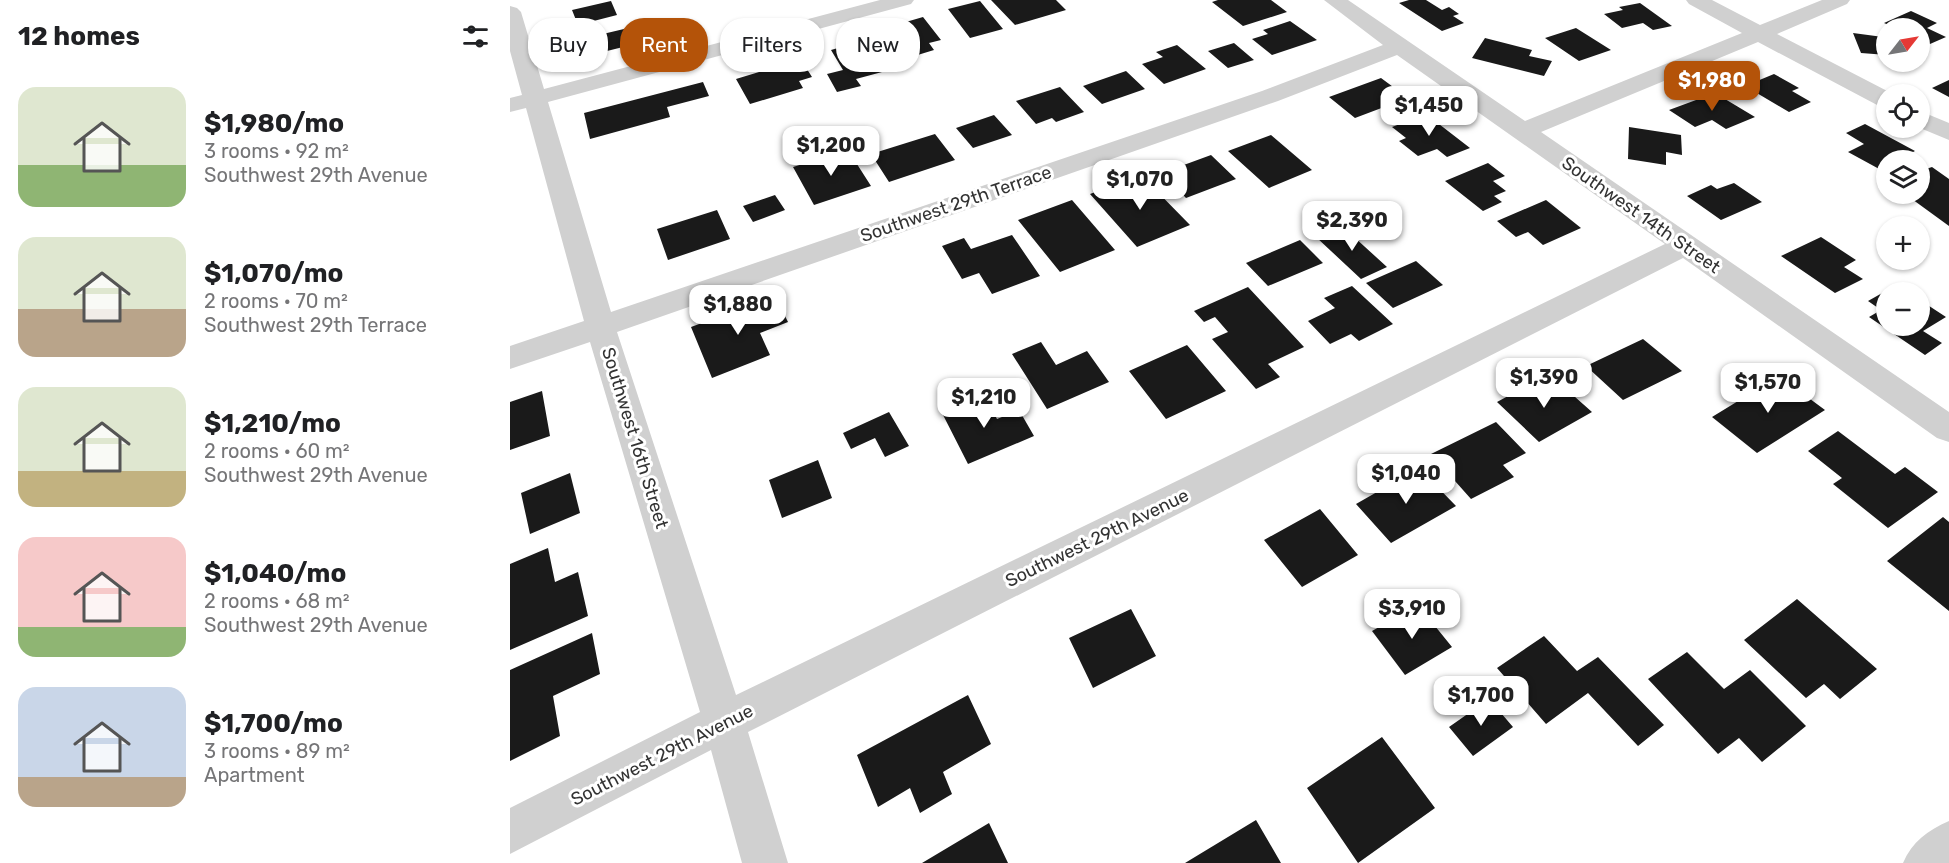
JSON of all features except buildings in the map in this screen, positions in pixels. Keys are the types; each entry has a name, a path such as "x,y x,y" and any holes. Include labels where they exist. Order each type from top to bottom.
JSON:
{"street":[{"path":"523,102 904,0"},
{"name":"Southwest 14th Street","path":"1334,0 1949,429"},
{"path":"1695,0 1876,95"},
{"path":"1522,131 1840,0"},
{"name":"Southwest 16th Street","path":"510,12 523,102 600,326 724,722 765,863"},
{"name":"Southwest 29th Terrace","path":"510,358 1270,96 1400,46"},
{"path":"1930,123 1949,133"},
{"name":"Southwest 29th Avenue","path":"510,832 724,722 1684,246"},
{"path":"1926,863 1949,843"}]}
